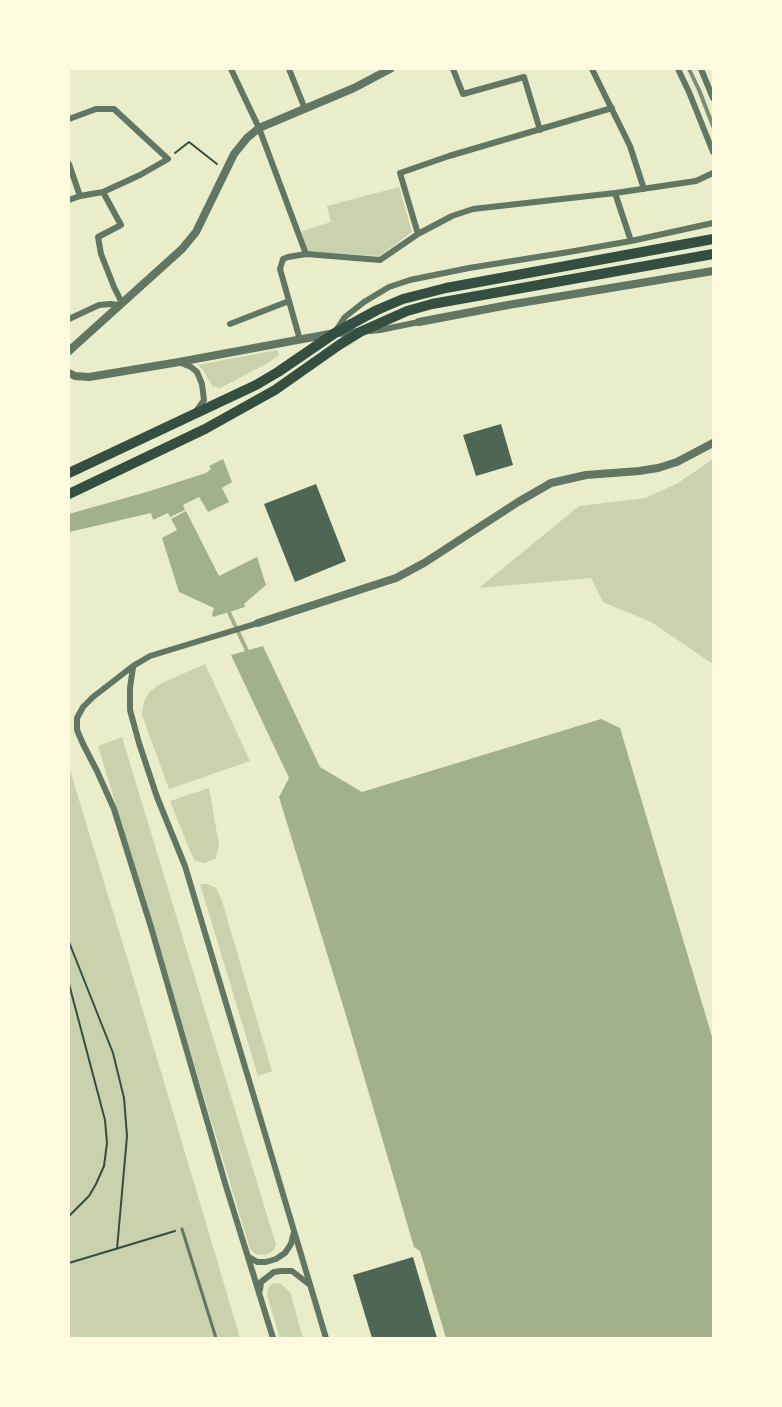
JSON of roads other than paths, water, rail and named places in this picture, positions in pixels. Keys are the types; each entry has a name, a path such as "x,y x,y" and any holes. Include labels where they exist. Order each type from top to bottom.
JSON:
{"highway":[{"path":"69,473 263,381 334,333 403,299 446,288 713,239"},
{"path":"69,494 168,448 252,404 360,332 407,311 454,300 713,254"}],"street":[{"path":"231,69 259,128 306,254"},
{"path":"289,69 304,109"},
{"path":"69,351 182,249 196,232 234,154 259,128 354,88 390,69"},
{"path":"453,69 464,94 524,77 540,130"},
{"path":"592,69 630,146 644,189"},
{"path":"678,69 713,152"},
{"path":"701,69 713,98"},
{"path":"418,234 400,173 449,156 612,108"},
{"path":"69,119 96,109 114,109 168,159 103,192 69,200"},
{"path":"69,164 80,196"},
{"path":"300,339 280,269 283,259 288,256 306,254 380,260 418,234 452,216 473,209 644,189 696,181 713,173"},
{"path":"103,192 121,225 98,237 101,254 121,304"},
{"path":"615,193 632,241"},
{"path":"334,333 345,317 364,302 389,287 410,280 632,241 713,223"},
{"path":"69,373 89,377 334,333 380,330 518,303 713,271"},
{"path":"230,324 289,301"},
{"path":"69,319 99,305 121,304"},
{"path":"179,362 197,372 204,393 204,400 190,416"},
{"path":"273,1338 114,809 77,730 77,718 83,707 93,697 133,666 150,656 216,637 396,578 552,483 586,475 658,468 677,462 713,442"},
{"path":"133,666 130,710 139,743 157,797 185,866 326,1338"},
{"path":"249,1257 257,1262 276,1259 285,1253 295,1231"},
{"path":"260,1294 261,1282 274,1272 281,1270 292,1271 311,1286"}],"lane":[{"path":"182,1229 216,1338"}],"waterway":[{"path":"227,608 248,653"}],"railway":[{"path":"689,69 713,126"}]}
